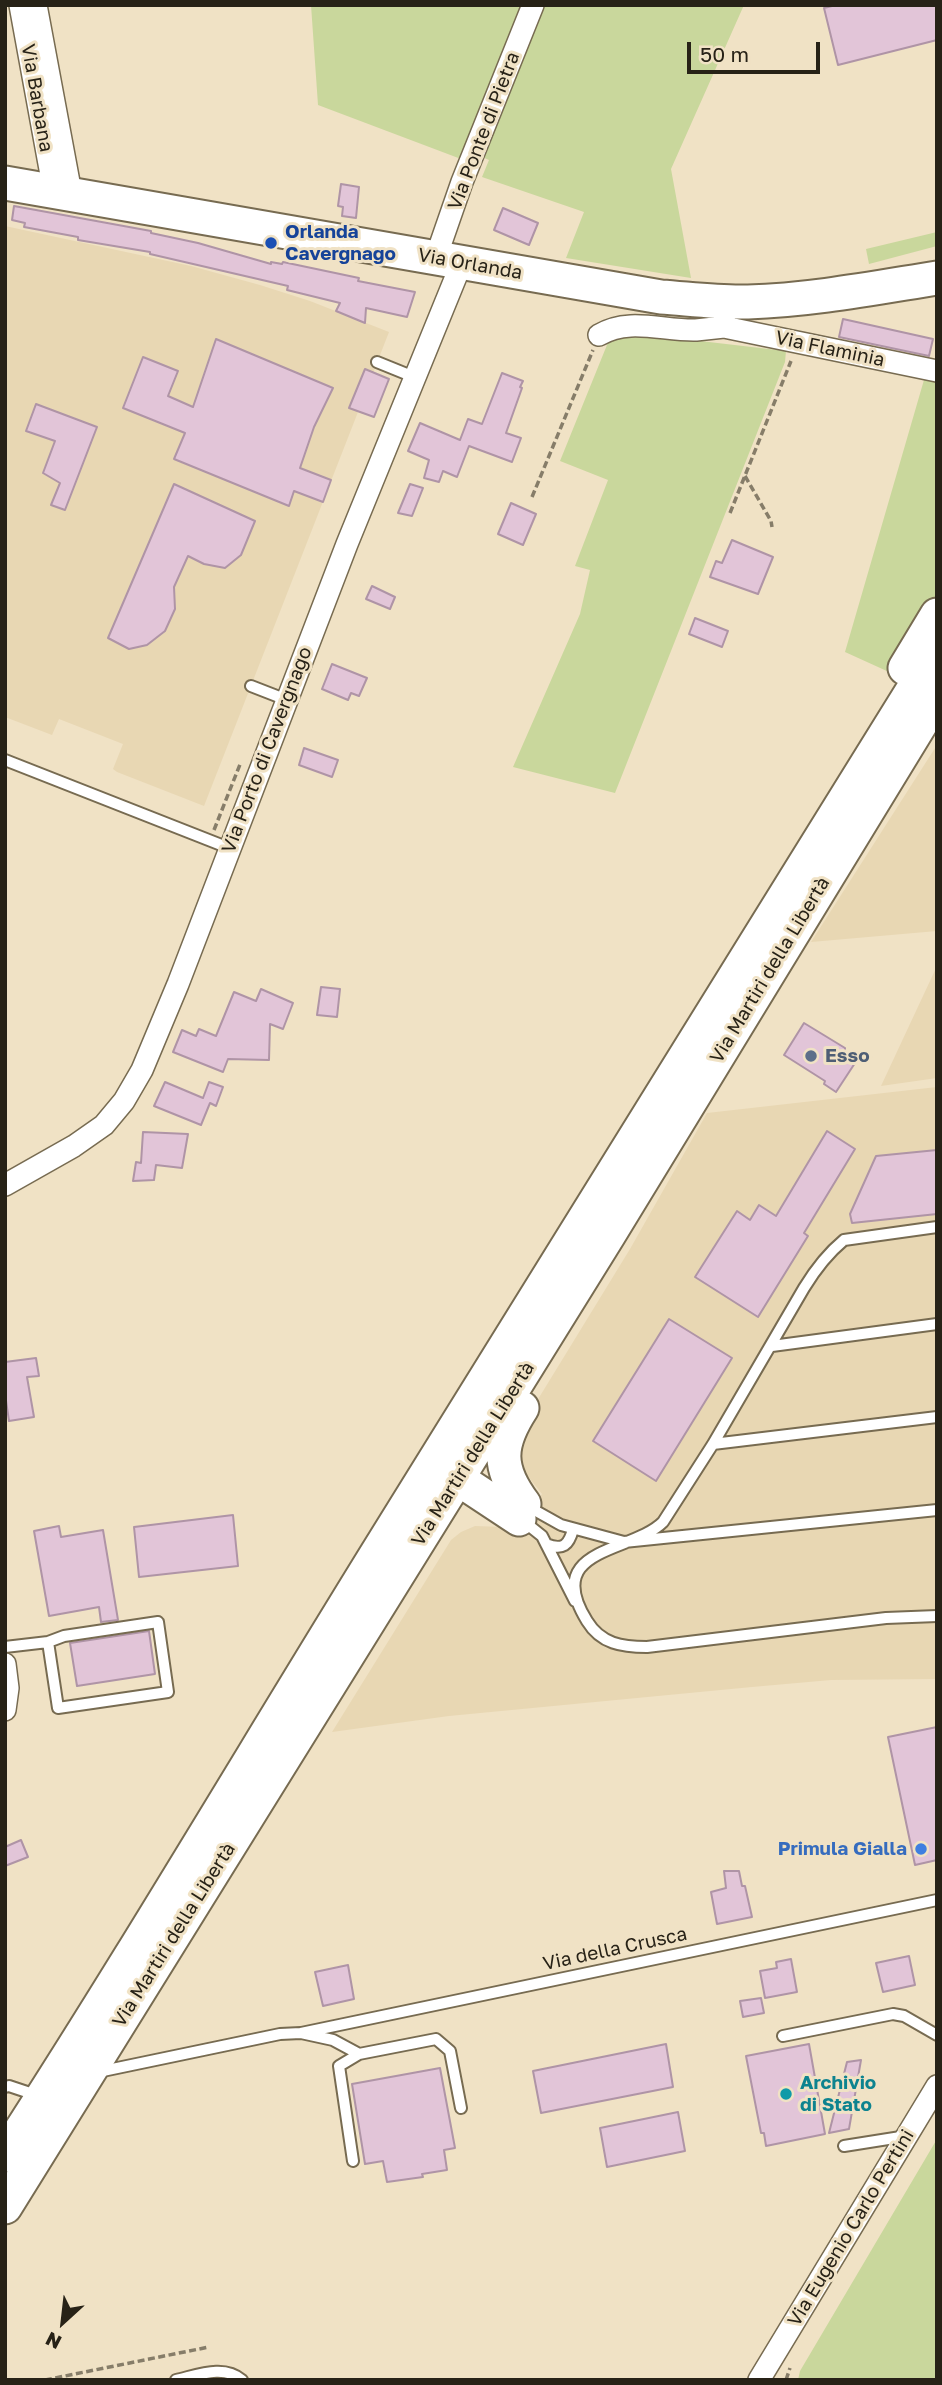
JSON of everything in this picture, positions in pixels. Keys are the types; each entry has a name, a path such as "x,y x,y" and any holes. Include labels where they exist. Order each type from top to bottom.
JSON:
{"main road":[{"name":"Via Orlanda","path":"5,183 661,297 724,314 795,299 937,278"},
{"name":"Via Martiri della Libertà","path":"5,2207 320,1702 459,1473 454,1460 457,1449 537,1316 597,1225 755,914 937,615"},
{"name":"Via Martiri della Libertà","path":"666,1086 937,651"},
{"name":"Via Martiri della Libertà","path":"5,2155 314,1658 937,697"},
{"path":"522,1511 506,1475 503,1453 505,1440 514,1420 575,1320 597,1225"},
{"path":"314,1658 334,1644 434,1486 444,1476 459,1473 522,1511"},
{"path":"320,1702 369,1656 453,1524 460,1518 479,1512 505,1514 522,1511"}],"street":[{"name":"Via Barbana","path":"20,5 62,192"},
{"path":"36,5 62,192"},
{"name":"Via Ponte di Pietra","path":"449,260 462,182 533,5"},
{"name":"Via Porto di Cavergnago","path":"12,1179 74,1146 104,1125 133,1088 178,984 286,700 414,377 449,260"},
{"name":"Via Flaminia","path":"599,335 626,325 696,330 724,314 798,342 937,372"},
{"path":"5,1664 8,1688 5,1710"},
{"name":"Via Eugenio Carlo Pertini","path":"759,2380 937,2086"},
{"name":"Via Eugenio Carlo Pertini","path":"771,2380 788,2334"}],"lane":[{"path":"377,362 414,377"},
{"path":"251,686 286,700"},
{"path":"5,760 229,848"},
{"path":"582,1614 576,1588 576,1578 581,1567 607,1548 660,1524 713,1444 820,1263 844,1240 937,1227"},
{"path":"772,1346 937,1324"},
{"path":"713,1444 937,1417"},
{"path":"522,1511 573,1529 624,1542 937,1510"},
{"path":"522,1511 546,1544 592,1629 601,1638 624,1647 647,1647 886,1618 937,1616"},
{"path":"546,1544 558,1548 566,1546 573,1529"},
{"path":"5,1647 158,1622 168,1692 58,1708 48,1642"},
{"name":"Via della Crusca","path":"301,2033 937,1900"},
{"path":"783,2036 893,2014 904,2016 937,2035"},
{"path":"88,2074 280,2034 301,2033 333,2040 359,2053"},
{"path":"353,2161 340,2066 359,2053 436,2039 450,2051 461,2108"},
{"path":"5,2087 43,2097"},
{"path":"844,2146 907,2136"},
{"path":"176,2380 223,2371 242,2380"}],"path":[{"path":"532,497 599,335"},
{"path":"730,513 798,342"},
{"path":"745,476 772,527"},
{"path":"45,2380 209,2347"}],"shaded area":[{"path":"5,226 191,266 260,285 389,332 373,373 389,379 374,417 358,412 204,806 113,769 123,744 59,719 52,735 5,717"},
{"path":"937,745 937,931 811,942"},
{"path":"937,966 937,1078 881,1086"},
{"path":"937,1087 937,1679 831,1680 449,1716 332,1732 451,1540 475,1526 503,1527 516,1533 542,1494 523,1470 519,1456 521,1427 630,1249 707,1113"}],"green space":[{"path":"311,5 523,5 461,159 318,105"},
{"path":"541,5 744,5 671,169 691,278 566,258 584,212 482,177 489,160 480,156"},
{"path":"937,232 937,246 869,264 866,249"},
{"path":"649,335 786,351 785,362 615,793 513,767 580,614 590,570 575,566 608,480 560,461 609,340"},
{"path":"926,373 937,376 937,595 889,672 845,652"},
{"path":"937,2139 936,2380 798,2380 800,2371"}],"building":[{"path":"836,5 937,5 937,40 838,65 824,8"},
{"path":"341,184 359,187 356,218 342,216 343,207 338,206"},
{"path":"14,206 151,231 271,264 283,262 415,292 407,317 366,308 365,323 336,311 340,303 287,290 288,286 150,252 78,240 78,237 24,227 25,223 12,220"},
{"path":"503,208 538,223 529,245 494,230"},
{"path":"843,319 933,339 929,356 839,337"},
{"path":"216,339 333,388 314,427 300,468 331,480 323,502 294,491 289,506 174,459 185,433 123,408 143,357 178,371 168,396 193,407"},
{"path":"365,369 389,379 374,417 349,408"},
{"path":"502,373 523,381 506,433 521,438 512,462 469,446 457,477 443,471 439,482 424,478 429,460 408,451 420,423 460,440 468,419 482,424"},
{"path":"36,404 97,427 65,510 51,505 60,483 43,473 55,441 26,431"},
{"path":"174,484 255,521 241,555 225,568 204,564 188,556 174,587 175,609 165,631 147,645 129,649 108,638"},
{"path":"410,484 423,488 412,516 398,513"},
{"path":"511,503 536,514 523,545 498,534"},
{"path":"732,540 773,557 758,594 710,577 716,561 722,563"},
{"path":"372,586 395,597 390,609 366,599"},
{"path":"695,618 728,631 722,647 689,634"},
{"path":"332,664 367,678 359,696 351,693 348,700 322,689"},
{"path":"304,748 338,760 332,777 299,765"},
{"path":"321,987 340,989 337,1017 317,1015"},
{"path":"261,989 293,1003 283,1029 270,1024 269,1060 228,1059 223,1072 173,1052 182,1030 196,1036 199,1029 216,1036 234,992 256,1001"},
{"path":"804,1023 845,1048 845,1052 857,1060 836,1092 824,1084 825,1081 784,1055"},
{"path":"165,1082 203,1098 209,1082 223,1087 216,1106 210,1103 201,1125 154,1106"},
{"path":"827,1131 855,1149 804,1233 808,1236 758,1317 695,1277 737,1211 750,1220 759,1205 776,1216"},
{"path":"143,1132 188,1134 182,1168 156,1165 154,1180 133,1181 136,1162 141,1163"},
{"path":"937,1150 937,1214 852,1223 850,1214 876,1156"},
{"path":"669,1319 732,1358 656,1481 593,1441"},
{"path":"36,1358 39,1376 27,1377 34,1417 9,1421 5,1394 5,1362"},
{"path":"233,1515 238,1566 139,1577 134,1527"},
{"path":"59,1526 61,1537 103,1530 118,1620 101,1622 99,1607 49,1616 34,1531"},
{"path":"149,1631 155,1674 77,1686 70,1643"},
{"path":"937,1727 937,1860 915,1865 888,1737"},
{"path":"21,1840 28,1857 5,1866 5,1847"},
{"path":"724,1871 739,1871 752,1917 717,1924 711,1892 726,1888"},
{"path":"909,1956 915,1985 883,1992 876,1963"},
{"path":"791,1959 797,1992 765,1998 760,1971 777,1968 776,1962"},
{"path":"348,1965 354,1999 323,2006 315,1972"},
{"path":"761,1998 764,2013 743,2017 740,2001"},
{"path":"666,2044 673,2087 541,2113 533,2071"},
{"name":"Archivio di Stato","path":"809,2044 825,2134 766,2146 746,2056"},
{"path":"861,2060 849,2129 829,2133 847,2062"},
{"path":"440,2068 455,2148 444,2150 447,2170 422,2174 423,2177 387,2182 383,2161 365,2164 352,2084"},
{"path":"678,2112 685,2151 607,2167 600,2128"}],"place":[{"name":"Orlanda Cavergnago","path":"271,243"},
{"name":"Esso","path":"811,1056"},
{"name":"Primula Gialla","path":"921,1849"},
{"name":"Archivio di Stato","path":"786,2094"}]}
